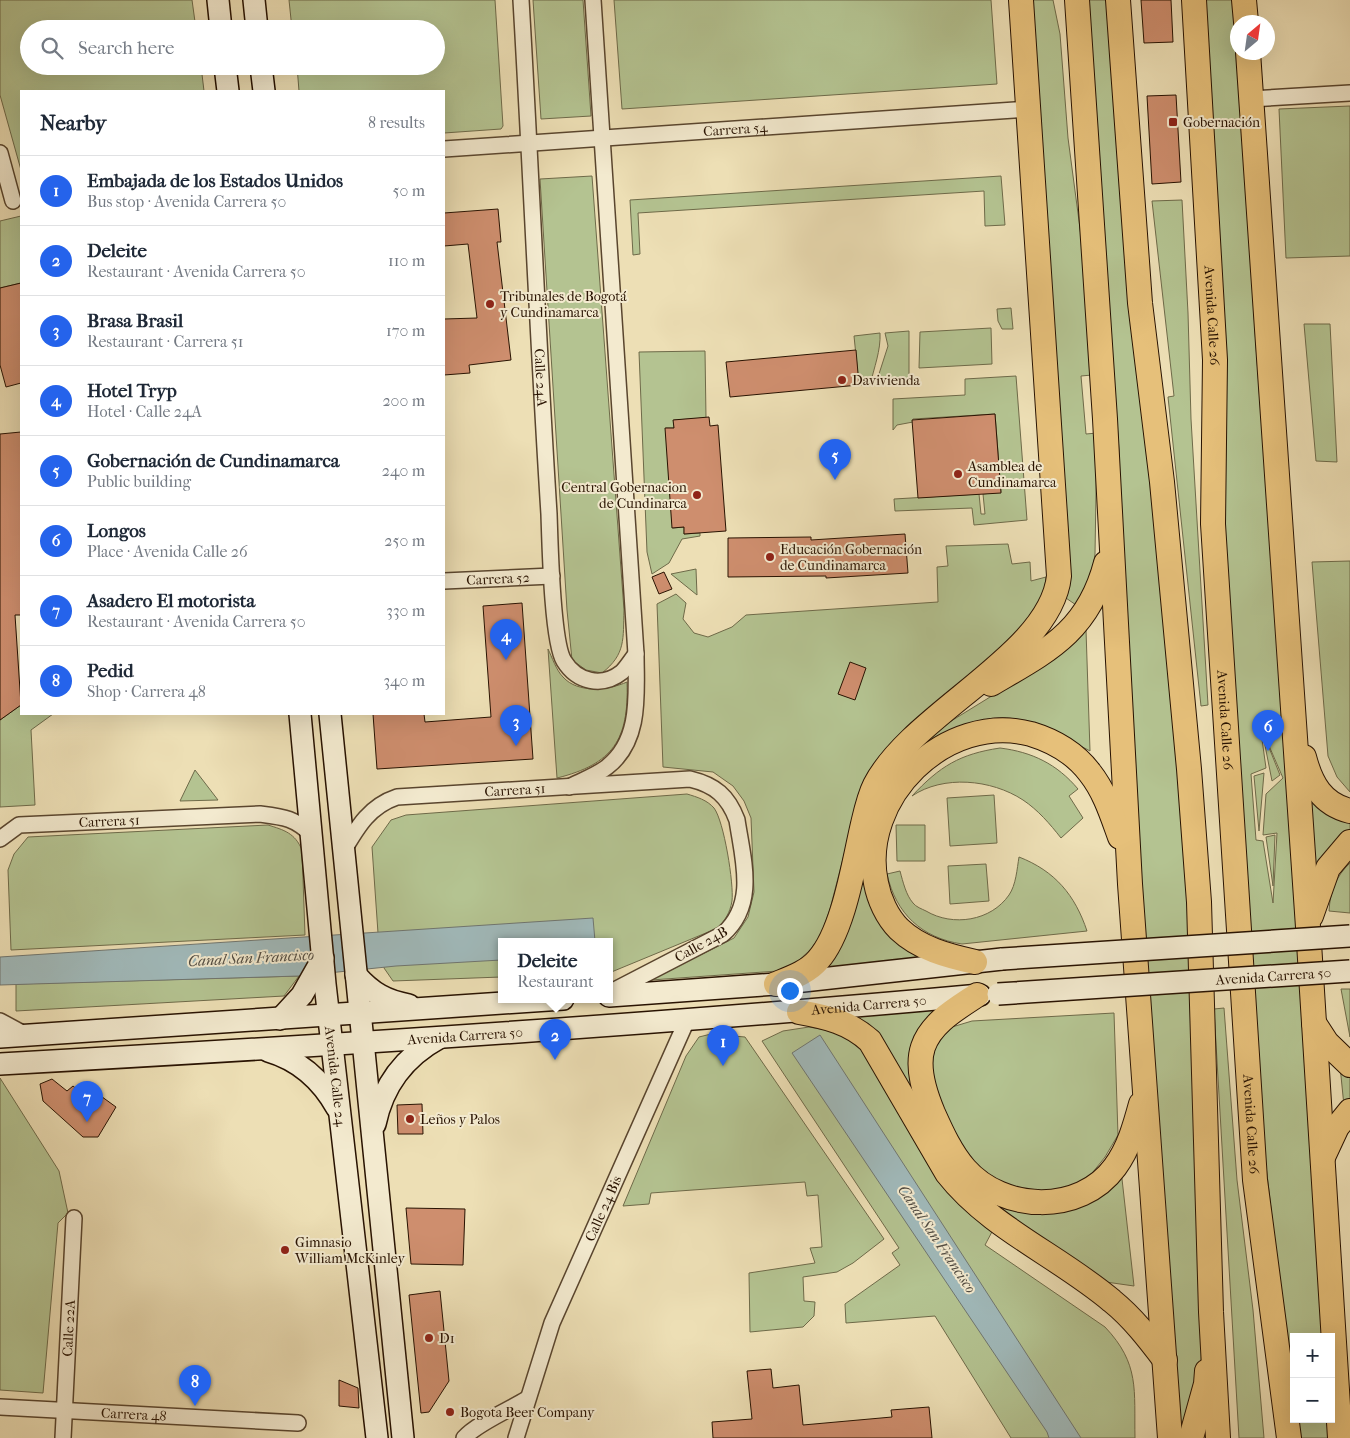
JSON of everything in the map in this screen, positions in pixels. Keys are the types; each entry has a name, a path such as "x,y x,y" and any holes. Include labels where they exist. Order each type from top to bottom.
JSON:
{"main road":[{"path":"218,0 220,20"},
{"path":"254,0 256,20"},
{"path":"776,984 808,969 826,948 842,910 870,795 890,762 905,745 1022,643 1042,620 1055,596 1058,586 1059,576 1021,0"},
{"path":"1063,0 1082,73"},
{"path":"1077,0 1105,418 1110,548 1128,858 1146,1085 1170,1438"},
{"path":"1118,0 1140,303 1162,482 1189,768 1199,902 1211,1312 1218,1438"},
{"name":"Avenida Calle 26","path":"1194,0 1215,360 1213,524 1255,1180 1289,1438"},
{"path":"1244,0 1245,15"},
{"path":"1249,60 1308,927 1340,1438"},
{"path":"226,75 228,90"},
{"path":"262,75 264,90"},
{"path":"942,713 1050,649 1063,639 1083,615 1097,591 1110,548"},
{"path":"1292,702 1305,760 1316,789 1331,803 1350,811"},
{"path":"280,1019 316,986 323,958 300,715"},
{"name":"Avenida Calle 24","path":"330,715 403,1438"},
{"path":"975,962 941,954 907,935 891,920 878,895 873,869 875,842 881,819 900,785 926,758 969,735 993,730 1018,731 1043,738 1072,754 1090,772 1105,798 1128,858"},
{"path":"1308,927 1328,868 1350,842"},
{"path":"613,995 776,984 1002,959 1350,936"},
{"name":"Avenida Carrera 50","path":"0,1064 441,1037 799,1012 987,995 1350,971"},
{"path":"356,976 375,994 385,1000 419,1008"},
{"name":"Avenida Calle 24","path":"316,986 329,1016 378,1438"},
{"path":"987,995 944,1018 930,1032 923,1048 920,1062 922,1079 930,1106 954,1156 980,1183 996,1192 1016,1199 1056,1202 1078,1195 1099,1183 1114,1168 1125,1151 1137,1119 1146,1085"},
{"path":"0,1037 360,1014 499,1003"},
{"path":"799,1012 845,1023 856,1029 870,1041 947,1173 959,1188 986,1212 1113,1301 1144,1331 1165,1360"},
{"path":"1314,1022 1327,1043 1350,1065"},
{"path":"372,1140 382,1101 395,1074 416,1052 441,1037"},
{"path":"260,1049 287,1059 311,1074 340,1112"},
{"path":"1322,1158 1337,1127 1350,1111"},
{"path":"1191,1438 1206,1384 1211,1312"}],"street":[{"name":"Calle 24A","path":"521,0 552,576 559,646 563,660 573,673 589,681 609,680 623,671 636,654"},
{"path":"569,787 608,767 626,741 636,712 636,654 601,137 594,0"},
{"path":"1251,99 1350,93"},
{"name":"Carrera 54","path":"445,149 1028,109"},
{"path":"0,153 11,202"},
{"name":"Carrera 52","path":"445,581 552,576"},
{"name":"Carrera 51","path":"344,850 361,822 376,807 397,797 690,779 708,783"},
{"name":"Calle 24B","path":"613,993 723,934 734,925 740,913 746,889 738,820 722,792 708,783"},
{"name":"Carrera 51","path":"0,839 19,825 260,814 283,817 299,822 312,835"},
{"name":"Calle 24 Bis","path":"516,1438 552,1323 687,1020"},
{"path":"0,1021 27,1036"},
{"name":"Calle 22A","path":"63,1438 74,1218"},
{"path":"464,1438 471,1430 527,1399"},
{"name":"Carrera 48","path":"0,1407 298,1423"}],"green space":[{"path":"0,0 192,0 195,20 20,20 20,75 202,75 204,90 20,90 20,166 0,95"},
{"path":"289,0 495,0 503,126 501,129 445,133 445,90 299,90 298,75 445,75 445,20 291,20"},
{"path":"533,0 583,0 591,116 541,119"},
{"path":"614,0 991,0 997,84 622,109"},
{"path":"1030,0 1053,0 1060,34 1068,138 1081,236 1092,375 1081,376 1086,434 1097,433 1095,554 1090,586 1079,607 1063,596"},
{"path":"1089,0 1111,0 1191,883 1203,1312 1201,1364 1181,1438 1151,1053 1122,565 1119,450 1099,180"},
{"path":"1203,0 1235,0 1236,15 1230,15 1230,60 1239,60 1256,346 1295,885 1307,1100 1326,1333 1290,1333 1290,1373 1256,1079 1221,525 1226,433 1220,260","holes":["1260,725 1283,778 1266,794 1263,835 1277,833 1273,903 1263,841 1256,840 1251,774 1266,768"]},
{"path":"1350,106 1350,256 1286,258 1279,109"},
{"path":"592,176 624,610 622,645 610,666 602,673 586,670 572,660 567,610 540,179"},
{"path":"1001,176 1005,225 985,226 984,191 638,213 640,254 633,255 630,200"},
{"path":"1182,200 1191,419 1208,705 1201,706 1168,397 1174,396 1152,201"},
{"path":"20,216 20,283 0,288 0,221"},
{"path":"1011,308 1013,329 1002,329 998,321 997,309"},
{"path":"1304,324 1330,324 1337,462 1316,461"},
{"path":"991,328 992,364 919,368 920,332"},
{"path":"909,331 909,383 891,384 890,377 878,377 888,346 885,333"},
{"path":"880,333 878,352 870,385 859,385 854,336"},
{"path":"705,351 706,418 674,420 674,428 666,428 673,528 684,527 684,534 700,533 700,536 682,539 669,563 652,574 647,552 639,352"},
{"path":"1016,376 1027,520 974,525 972,508 895,511 894,499 979,494 981,514 985,514 983,494 1001,492 995,414 913,419 913,422 897,425 893,430 893,399 965,395 965,379"},
{"path":"1008,544 1012,564 1030,562 1031,581 1046,577 1043,604 1005,647 879,757 855,812 830,909 821,935 810,950 797,962 778,971 651,980 734,938 748,917 754,892 751,818 744,801 733,786 713,772 663,767 657,604 676,594 686,603 683,619 694,633 708,637 732,627 746,615 938,602 937,567 948,566 946,546"},
{"path":"1350,561 1350,792 1337,777 1328,756 1312,562"},
{"path":"696,569 697,595 671,574"},
{"path":"1086,630 1090,751 1027,722 1000,718 988,719 972,724 935,742 928,746 865,875 930,959 821,969 855,878 922,739 1016,681"},
{"path":"548,649 563,677 577,686 594,689 612,687 627,682 625,720 614,746 604,757 592,765 557,778"},
{"path":"20,706 20,715 52,715 31,730 35,805 0,807 0,720"},
{"path":"1262,730 1280,775 1272,781"},
{"path":"1000,748 1033,756 1053,766 1078,789 1069,796 1083,818 1061,838 1044,818 1023,800 997,788 967,782 952,782 924,789 912,796 932,777 952,763 973,754"},
{"path":"195,770 218,800 180,801"},
{"path":"1264,773 1259,831 1254,776"},
{"path":"1307,792 1350,818 1350,830 1333,844 1312,877"},
{"path":"687,794 711,805 718,815 728,853 732,893 730,909 718,928 613,971 613,938 498,938 498,977 393,981 384,968 378,933 372,847 391,820 406,815"},
{"path":"994,795 997,843 950,846 947,798"},
{"path":"268,825 292,836 302,850 305,935 11,950 8,870 14,854 28,837"},
{"path":"896,825 925,825 925,861 897,861"},
{"path":"1275,835 1273,886 1266,837"},
{"path":"1019,857 1043,869 1062,886 1070,895 1087,931 962,944 948,941 923,930 913,922 897,901 887,874 900,871 908,896 919,908 948,919 971,919 992,911 1009,895 1015,882"},
{"path":"1350,863 1350,913 1329,911 1335,885 1341,873"},
{"path":"986,864 989,901 950,904 948,866"},
{"path":"299,976 284,996 16,1011 16,984"},
{"path":"1341,989 1350,989 1350,1037"},
{"path":"945,1007 924,1029 947,1152 1040,1208 1121,1170 1134,1286 1099,1281 971,1192 875,1035 857,1015"},
{"path":"1224,1008 1237,1180 1253,1310 1264,1438 1239,1438 1214,1009"},
{"path":"1114,1013 1118,1135 1105,1157 1089,1177 1067,1191 1038,1194 1007,1189 962,1153 932,1086 931,1065 937,1041 952,1027 972,1021"},
{"path":"809,1027 838,1032 856,1039 994,1228 985,1245 1105,1327 1116,1340 1130,1366 1133,1378 1135,1438 1011,1438 935,1316 846,1323 845,1304 900,1265 892,1253 899,1248 762,1041 783,1031"},
{"path":"711,1034 745,1037 884,1239 853,1263 837,1272 803,1277 804,1301 815,1302 814,1316 803,1327 750,1332 749,1273 815,1263 810,1248 822,1247 818,1195 807,1196 805,1182 651,1193 649,1204 623,1206 686,1056 699,1037"},
{"path":"1340,1066 1350,1074 1350,1103 1344,1106"},
{"path":"0,1078 59,1171 68,1213 58,1223 43,1393 0,1390"},
{"path":"1295,1423 1331,1423 1333,1438 1297,1438"}],"water":[{"name":"Canal San Francisco","path":"593,918 595,938 498,938 498,960 396,966 299,976 0,985 0,957"},
{"name":"Canal San Francisco","path":"820,1035 1081,1438 1049,1438 1047,1432 792,1053"}],"building":[{"path":"1141,0 1171,0 1173,42 1144,43"},
{"path":"1176,95 1181,182 1152,184 1147,96"},
{"path":"498,209 501,242 497,242 511,360 469,365 470,373 445,375 445,319 477,318 468,244 445,246 445,213"},
{"path":"20,283 20,383 6,387 0,365 0,288"},
{"path":"856,350 859,385 730,397 726,362"},
{"name":"Asamblea de Cundinamarca","path":"995,414 1001,493 918,498 912,420"},
{"name":"Central Gobernacion de Cundinarca","path":"709,417 710,426 718,425 726,531 684,534 684,527 672,528 665,428 674,428 673,420"},
{"path":"20,432 20,615 15,615 20,706 0,720 0,434"},
{"path":"905,534 908,573 826,578 826,576 728,577 728,538 811,537 811,540"},
{"path":"664,572 672,589 659,594 652,577"},
{"path":"522,603 533,759 377,769 373,715 424,715 425,722 491,717 483,606"},
{"path":"850,662 866,668 855,700 838,694"},
{"path":"52,1079 67,1091 73,1086 79,1091 87,1086 116,1107 98,1137 83,1137 43,1101 40,1084"},
{"name":"Leños y Palos","path":"422,1104 423,1134 398,1134 397,1105"},
{"path":"406,1208 465,1209 463,1265 411,1264"},
{"name":"D1","path":"440,1291 449,1381 429,1412 421,1413 409,1295"},
{"path":"771,1369 773,1388 799,1385 803,1425 892,1417 891,1410 929,1407 932,1438 713,1438 712,1422 752,1419 747,1371"},
{"path":"339,1380 358,1388 359,1408 339,1406"}],"place":[{"name":"Gobernación","path":"1173,122"},
{"name":"Tribunales de Bogotá y Cundinamarca","path":"490,304"},
{"name":"Davivienda","path":"842,380"},
{"name":"Asamblea de Cundinamarca","path":"958,474"},
{"name":"Gobernación de Cundinamarca","path":"835,480"},
{"name":"Central Gobernacion de Cundinarca","path":"697,495"},
{"name":"Educación Gobernación de Cundinamarca","path":"770,557"},
{"name":"Hotel Tryp","path":"506,660"},
{"name":"Brasa Brasil","path":"516,746"},
{"name":"Longos","path":"1268,751"},
{"name":"Deleite","path":"555,1060"},
{"name":"Embajada de los Estados Unidos","path":"723,1066"},
{"name":"Leños y Palos","path":"410,1119"},
{"name":"Asadero El motorista","path":"87,1122"},
{"name":"Gimnasio William McKinley","path":"285,1250"},
{"name":"D1","path":"429,1338"},
{"name":"Pedid","path":"195,1406"},
{"name":"Bogota Beer Company","path":"450,1412"}]}
